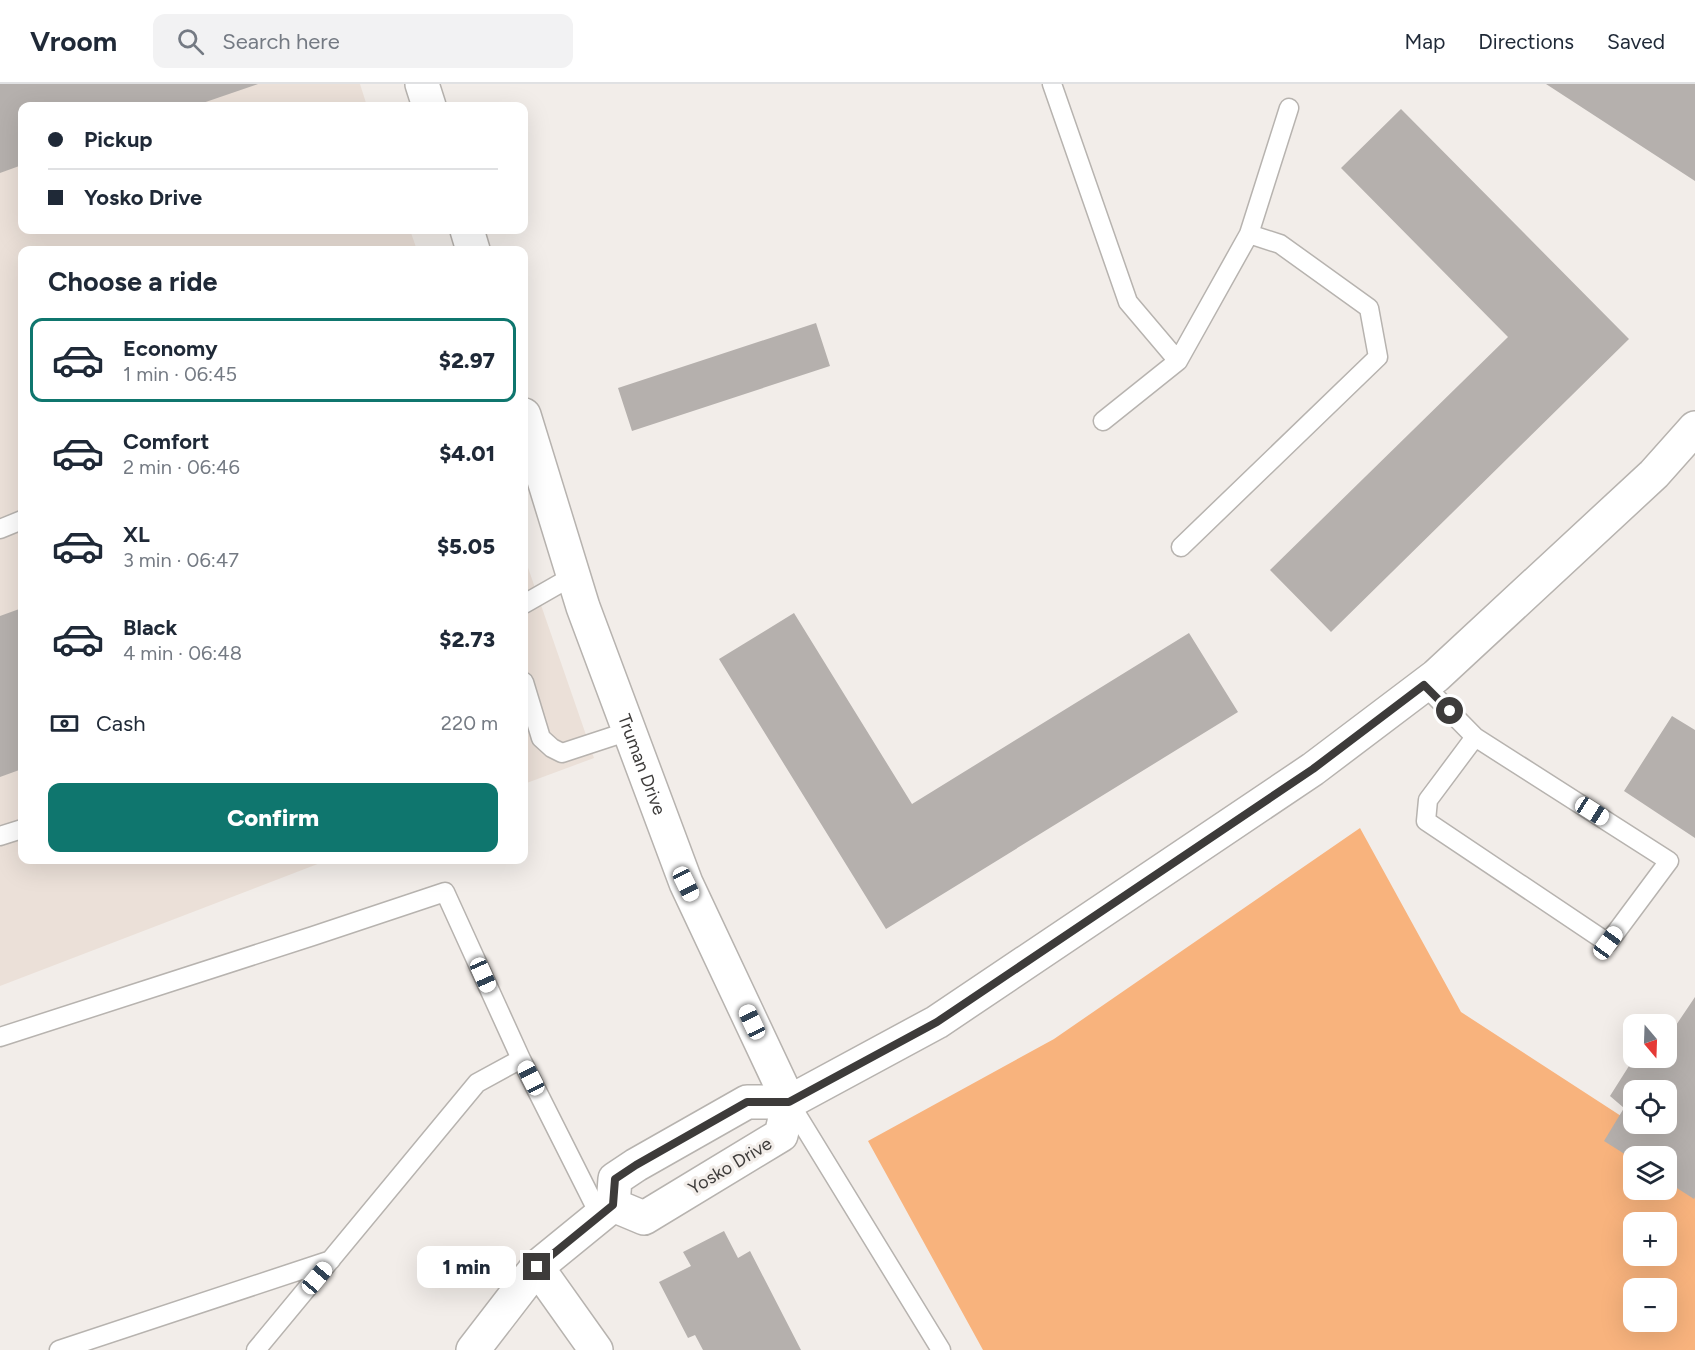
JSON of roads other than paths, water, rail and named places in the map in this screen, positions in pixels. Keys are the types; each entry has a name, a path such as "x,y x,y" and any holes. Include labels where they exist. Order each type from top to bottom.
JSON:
{"street":[{"path":"422,84 428,102"},
{"name":"Truman Drive","path":"528,428 582,607 686,884 789,1102"},
{"path":"473,1350 537,1267 607,1210 615,1179 747,1102 789,1102 937,1022 1313,769 1424,685 1654,474 1695,428"},
{"name":"Yosko Drive","path":"607,1210 644,1218 781,1135 789,1102"},
{"path":"537,1267 596,1350"}],"lane":[{"path":"1052,84 1128,302 1178,362"},
{"path":"1102,421 1178,362 1249,234 1289,108"},
{"path":"1181,547 1378,357 1369,308 1280,244 1249,234"},
{"path":"0,529 18,522"},
{"path":"528,601 573,576"},
{"path":"1424,685 1475,737 1669,861 1608,943 1426,821 1428,800 1475,737"},
{"path":"528,694 542,738 552,748 562,753 629,731"},
{"path":"0,836 18,830"},
{"path":"0,1037 445,892 521,1059 607,1210"},
{"path":"256,1350 477,1083 521,1059"},
{"path":"789,1102 941,1350"},
{"path":"59,1350 332,1260"}]}
